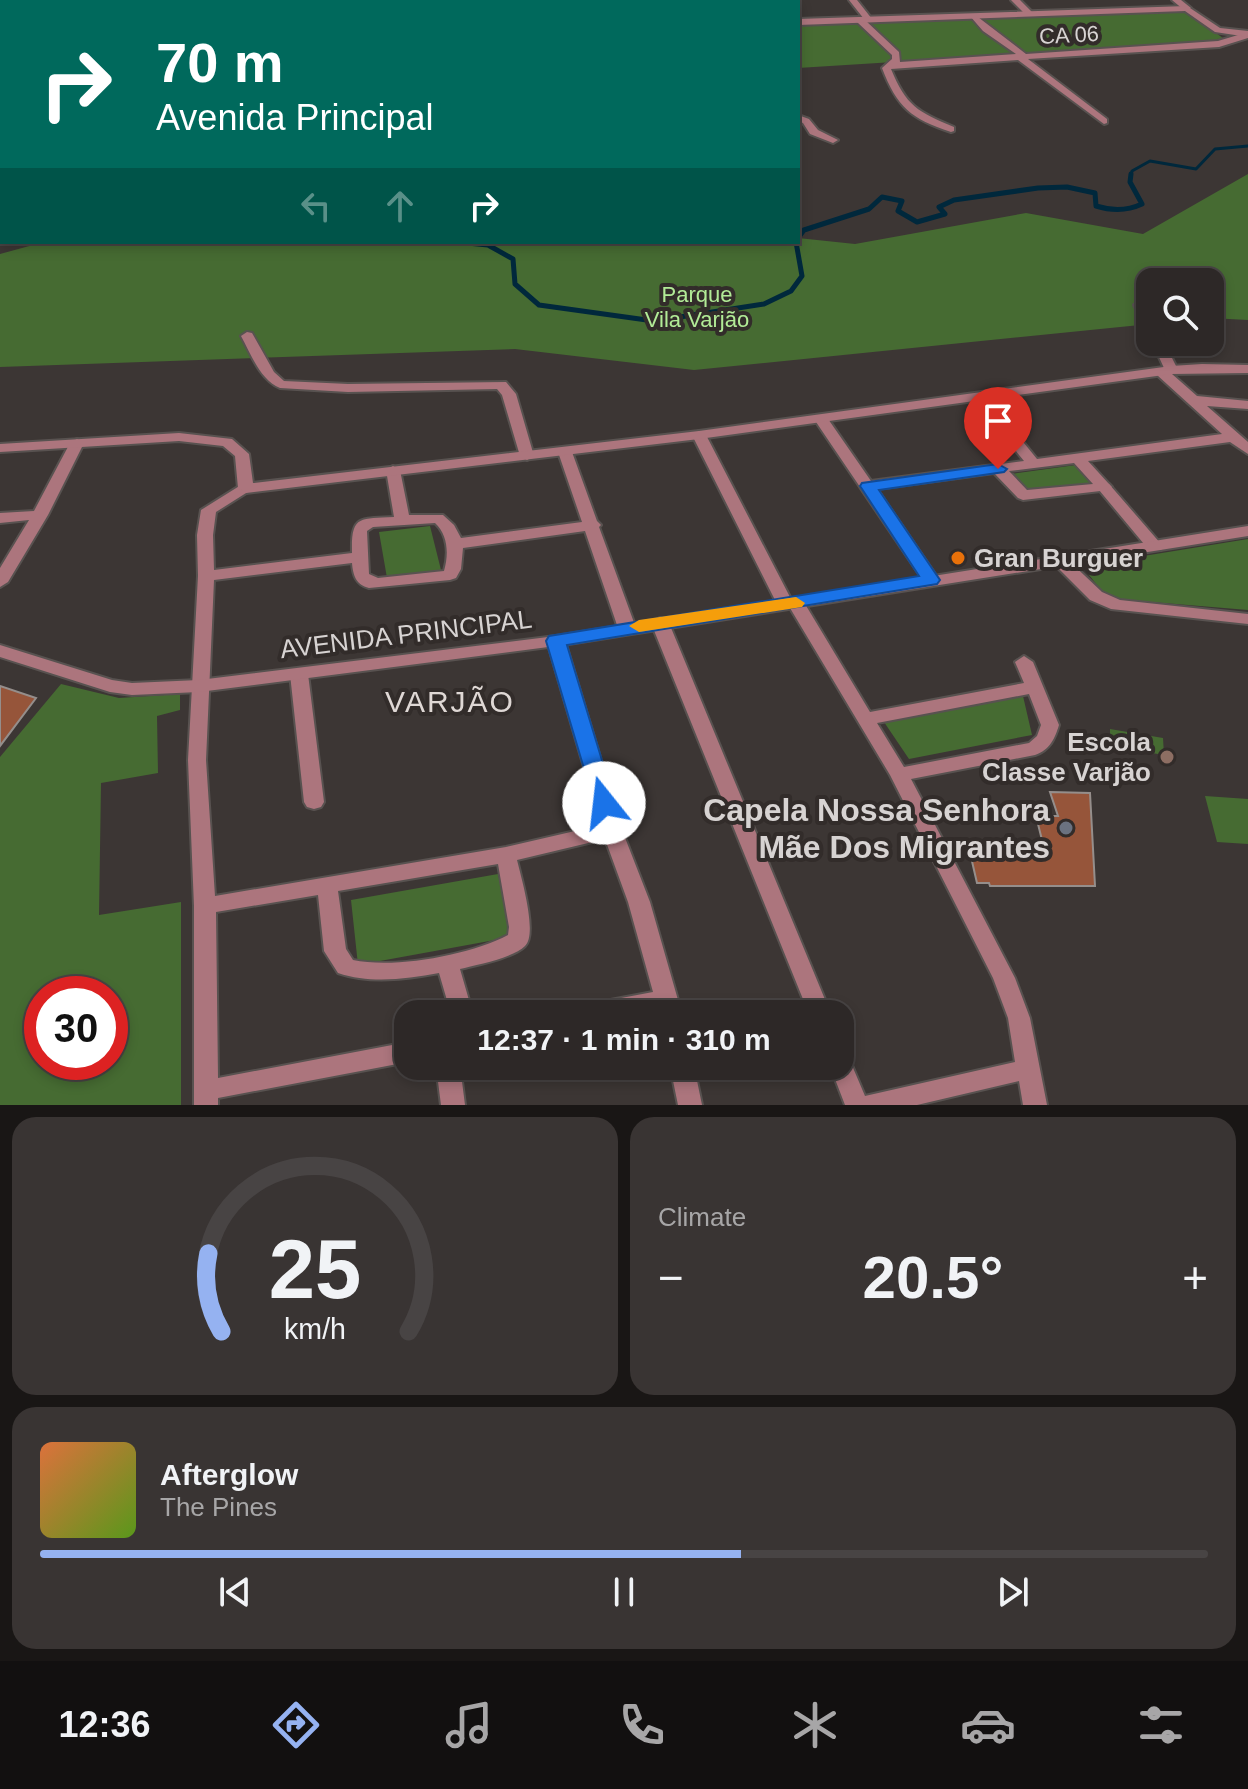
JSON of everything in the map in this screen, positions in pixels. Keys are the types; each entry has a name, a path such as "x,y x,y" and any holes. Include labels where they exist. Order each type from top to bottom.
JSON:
{"street":[{"path":"853,0 864,20 896,54 897,60 886,68 898,100 923,117 951,129"},
{"path":"1015,0 1030,14"},
{"path":"1176,0 1187,8"},
{"name":"CA 06","path":"800,22 1187,8 1218,30 1248,35"},
{"path":"974,16 986,29 1104,121"},
{"name":"CA 06","path":"891,65 1219,44 1248,35"},
{"path":"800,119 806,121 814,132 833,140"},
{"path":"247,336 269,374 280,384 348,388 493,384 505,387 527,456"},
{"path":"1160,356 1163,372 1248,450"},
{"path":"394,1055 207,1098 205,906 197,760 206,576 205,535 209,510 246,488 565,452 1163,372 1213,367 1248,369"},
{"path":"979,397 1034,464"},
{"path":"1191,400 1248,405"},
{"path":"821,419 931,580"},
{"path":"699,435 791,604 899,775 1013,996 1035,1105"},
{"path":"0,448 179,437 227,442 242,454 246,488"},
{"path":"868,486 1232,437"},
{"path":"0,582 40,515 77,443"},
{"path":"565,452 627,628"},
{"path":"1078,458 1155,547"},
{"path":"998,469 1023,495 1104,487"},
{"path":"393,470 402,519"},
{"path":"0,518 40,515"},
{"path":"402,519 444,520 454,544 455,566 450,575 369,583 361,575 359,529 369,523 402,519"},
{"path":"454,544 593,525"},
{"name":"AVENIDA PRINCIPAL","path":"0,651 110,686 132,689 199,686 556,641 1248,531"},
{"path":"206,576 359,557"},
{"path":"1060,561 1096,596 1117,605 1248,619"},
{"path":"660,623 814,1000"},
{"path":"556,641 612,830 639,902 668,1000"},
{"path":"899,775 1035,748 1045,739 1050,725 1024,662"},
{"path":"299,674 314,802"},
{"path":"864,719 1035,687"},
{"path":"205,906 506,855 612,830"},
{"path":"327,886 333,942 339,960 346,967 370,973 447,963 508,947 518,940 520,927 506,855"},
{"path":"447,963 458,1000"},
{"path":"871,1105 1028,1069"},
{"path":"450,1080 453,1105"},
{"path":"685,1080 690,1105"},
{"path":"847,1080 857,1105"}],"green space":[{"path":"1184,10 1227,41 800,68 800,24"},
{"name":"Parque Vila Varjão","path":"1248,174 1248,320 1224,319 1224,268 1136,268 1136,325 694,370 515,349 0,367 0,254 37,244 800,244 800,238 855,244 1026,213 1143,234"},
{"path":"1076,465 1093,485 1027,494 1011,474"},
{"path":"430,526 441,570 387,578 379,532"},
{"path":"1248,539 1248,610 1115,599 1100,589 1082,566"},
{"path":"61,684 119,698 180,694 180,710 157,716 158,773 101,783 99,915 181,902 181,1105 0,1105 0,757"},
{"path":"1023,696 1032,735 909,759 884,722"},
{"path":"1110,729 1163,738 1164,755 1110,746"},
{"path":"1205,796 1248,799 1248,844 1217,842"},
{"path":"498,874 512,937 358,965 351,900"}],"building":[{"path":"0,686 36,698 0,746"},
{"name":"Capela Nossa Senhora Mãe Dos Migrantes","path":"1050,792 1090,793 1095,886 990,886 989,883 977,883 971,857 979,852 1012,856 1011,852 1045,852 1036,816 1058,816"}],"waterway":[{"path":"1131,176 1132,171 1150,161 1196,169 1215,149 1248,146"},
{"path":"800,235 804,230 869,209 882,197 902,201 898,211 917,222 945,214 939,207 954,200 1038,188 1067,187 1095,193 1096,206 1131,208 1142,204 1130,182 1131,174"},
{"path":"478,244 488,245 513,259 515,284 539,305 654,321 764,304 791,291 802,276 796,244"}],"slow traffic":[{"path":"639,626 796,603"}],"place":[{"name":"Gran Burguer","path":"958,558"},
{"name":"Escola Classe Varjão","path":"1167,757"},
{"name":"Capela Nossa Senhora Mãe Dos Migrantes","path":"1066,828"}],"district":[{"name":"VARJÃO","path":"450,701"}],"route":[{"path":"604,803 556,641 931,580 868,486 998,469"}]}
